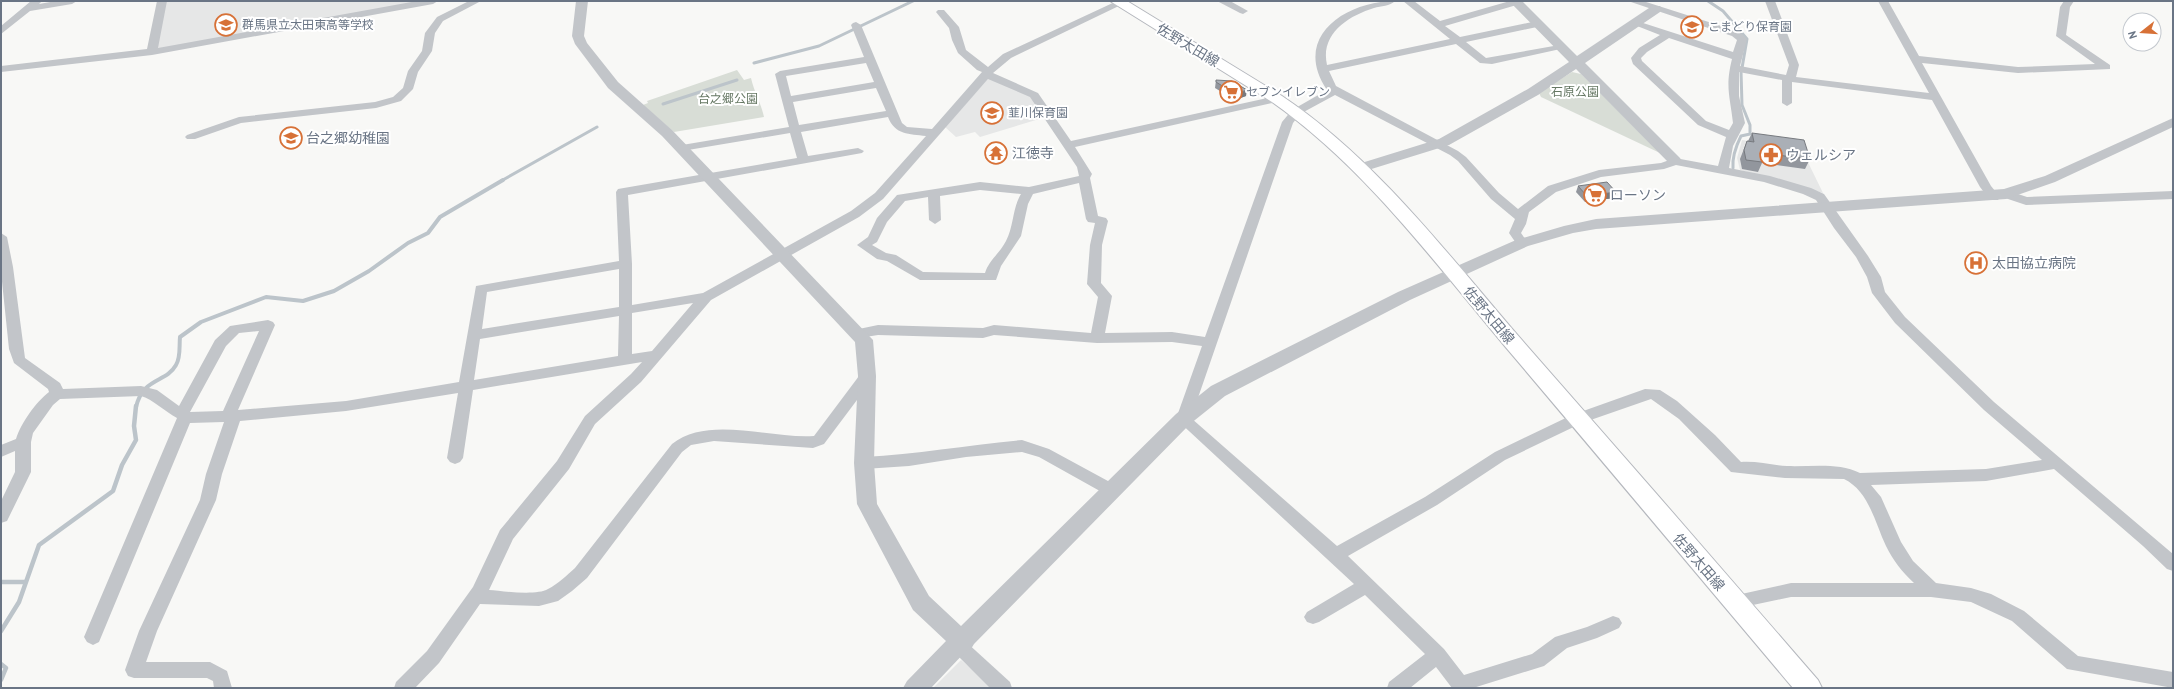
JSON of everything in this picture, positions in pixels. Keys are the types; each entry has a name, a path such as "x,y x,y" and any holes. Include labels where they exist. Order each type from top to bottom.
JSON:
{"main road":[{"name":"佐野太田線","path":"1118,2 1296,112 1330,140 1360,168 1454,274 1577,420 1809,688"}],"street":[{"path":"1,31 37,1"},
{"path":"27,9 72,1"},
{"path":"152,52 162,1"},
{"path":"1,69 152,52 433,1"},
{"path":"191,137 239,120 376,105 396,99 408,89 413,71 424,58 427,51 430,33 440,19 476,1"},
{"path":"582,1 578,36 581,44 613,85 682,148 864,340 867,376 864,463 867,504 912,589 928,610 1003,688"},
{"path":"1222,1 1242,12"},
{"path":"1390,1 1348,16 1337,22 1321,51 1324,69 1331,88 1334,91 1462,159 1495,196 1522,218"},
{"path":"1408,1 1480,59 1488,61 1561,46"},
{"path":"1633,1 1740,36 1742,40 1734,68 1733,93 1739,123 1731,135 1724,153 1723,171"},
{"path":"1360,168 1437,145 1529,94 1637,24 1668,1"},
{"path":"1770,1 1794,65 1790,79 1786,82 1787,103"},
{"path":"1883,1 1986,187 2000,196"},
{"path":"1915,59 2018,70 2106,67 2061,36 2065,7 2069,1"},
{"path":"403,688 432,657 476,597 506,535 563,465 590,420 636,378 706,297 855,214 879,196 987,72 1007,56 1118,2"},
{"path":"1436,25 1516,2 1675,161 1766,179 1807,191 1820,197 1828,206 1838,225 1865,260 1880,293 1900,320 1989,406 2149,541 2173,564"},
{"path":"941,12 954,27 957,40 962,51 981,68 1034,95 1083,167 1086,174 1084,178 1092,219 1102,222 1096,245 1094,284 1105,296 1097,338"},
{"path":"1324,69 1537,24"},
{"path":"1637,24 1737,57"},
{"path":"857,27 897,125 904,130 934,133"},
{"path":"1668,34 1643,50 1636,58 1637,62 1702,123 1731,135"},
{"path":"803,160 780,74 871,59"},
{"path":"1734,68 1790,79 1936,97"},
{"path":"787,100 881,84"},
{"path":"1183,419 1208,342 1258,210 1288,122 1296,112 1334,91"},
{"path":"1068,145 1277,99"},
{"path":"682,148 892,113"},
{"path":"2000,196 2050,179 2173,122"},
{"path":"625,359 626,264 622,192 858,151"},
{"path":"1522,243 1515,233 1522,218 1523,211 1527,206 1552,189 1599,174 1664,166 1675,161"},
{"path":"1029,191 1022,201 1012,242 992,267 991,277 920,276 891,258 882,256 863,245 872,239 881,221 901,198 980,186 1029,191 1084,178"},
{"path":"934,193 935,220"},
{"path":"915,688 961,644 1079,522 1113,491 1183,419 1218,391 1404,296 1522,243 1570,229 1596,224 1828,206 2000,196 2026,201 2173,195"},
{"path":"879,196 898,201"},
{"path":"1,237 7,267 16,349 19,360 55,387 57,394"},
{"path":"454,458 481,289 626,264"},
{"path":"474,335 625,309 706,297"},
{"path":"93,637 184,415 220,343 235,329 268,325 231,417 208,500 148,631 134,670 210,670 221,677 223,688"},
{"path":"859,333 878,330 983,333 994,330 1097,338 1172,337 1208,342"},
{"path":"1,517 23,472 23,442 26,432 48,401 57,394 141,391 152,394 164,404 184,415 193,418 231,417 346,406 655,355"},
{"path":"476,597 524,600 552,596 581,573 677,448 687,440 714,435 813,442 820,440 867,376"},
{"path":"1336,555 1431,501 1500,456 1577,420 1645,394 1655,394 1693,424 1737,468 1752,467 1785,472 1846,473 1858,479 1875,501 1894,545 1907,566 1930,590"},
{"path":"1183,419 1336,555 1438,654 1462,686 1538,660 1561,642 1591,633 1612,623"},
{"path":"1,451 23,442"},
{"path":"864,463 909,460 964,451 1022,446 1044,453 1113,491"},
{"path":"1858,479 1986,475 2057,463"},
{"path":"1313,617 1367,586"},
{"path":"1734,602 1791,590 1930,590 1970,595 2004,608 2036,630 2073,663 2173,680"},
{"path":"1396,688 1438,654"}],"shaded area":[{"name":"群馬県立太田東高等学校","path":"165,1 426,1 156,50"},
{"path":"991,78 1032,97 1046,117 980,137 975,132 956,137 945,127 988,79"},
{"path":"1742,140 1801,148 1823,193 1740,170 1737,158"},
{"path":"961,660 994,688 933,688"}],"green space":[{"name":"台之郷公園","path":"737,70 744,80 751,78 764,117 674,132 643,105 648,103 647,101"},
{"name":"石原公園","path":"1572,72 1581,74 1660,153 1541,97 1539,93"}],"building":[{"path":"1216,80 1232,81 1247,90 1235,94 1216,82"},
{"path":"1752,133 1804,140 1810,159 1760,153 1762,162 1746,160 1744,150 1747,141 1754,142"},
{"path":"1607,182 1616,192 1587,196 1578,186"}],"waterway":[{"path":"754,63 819,46 913,1"},
{"path":"1708,1 1723,11 1747,39 1742,68"},
{"path":"1733,168 1733,159 1741,136 1750,134 1750,125 1742,105 1741,71"},
{"path":"663,104 737,80"},
{"path":"501,181 597,127"},
{"path":"136,407 139,397 144,390 149,385 172,371 178,362 180,337 201,322 266,297 303,301 334,291 369,271 408,243 428,233 440,217 503,180"},
{"path":"1,631 19,602 39,545 113,491 122,465 136,440 134,426 136,406"},
{"path":"1,582 25,582"},
{"path":"1,664 6,668 1,680"}],"place":[{"name":"群馬県立太田東高等学校","path":"226,25"},
{"name":"こまどり保育園","path":"1692,27"},
{"name":"セブンイレブン","path":"1231,92"},
{"name":"韮川保育園","path":"992,113"},
{"name":"台之郷幼稚園","path":"291,138"},
{"name":"江徳寺","path":"996,153"},
{"name":"ウェルシア","path":"1771,155"},
{"name":"ローソン","path":"1595,195"},
{"name":"太田協立病院","path":"1976,263"}]}
